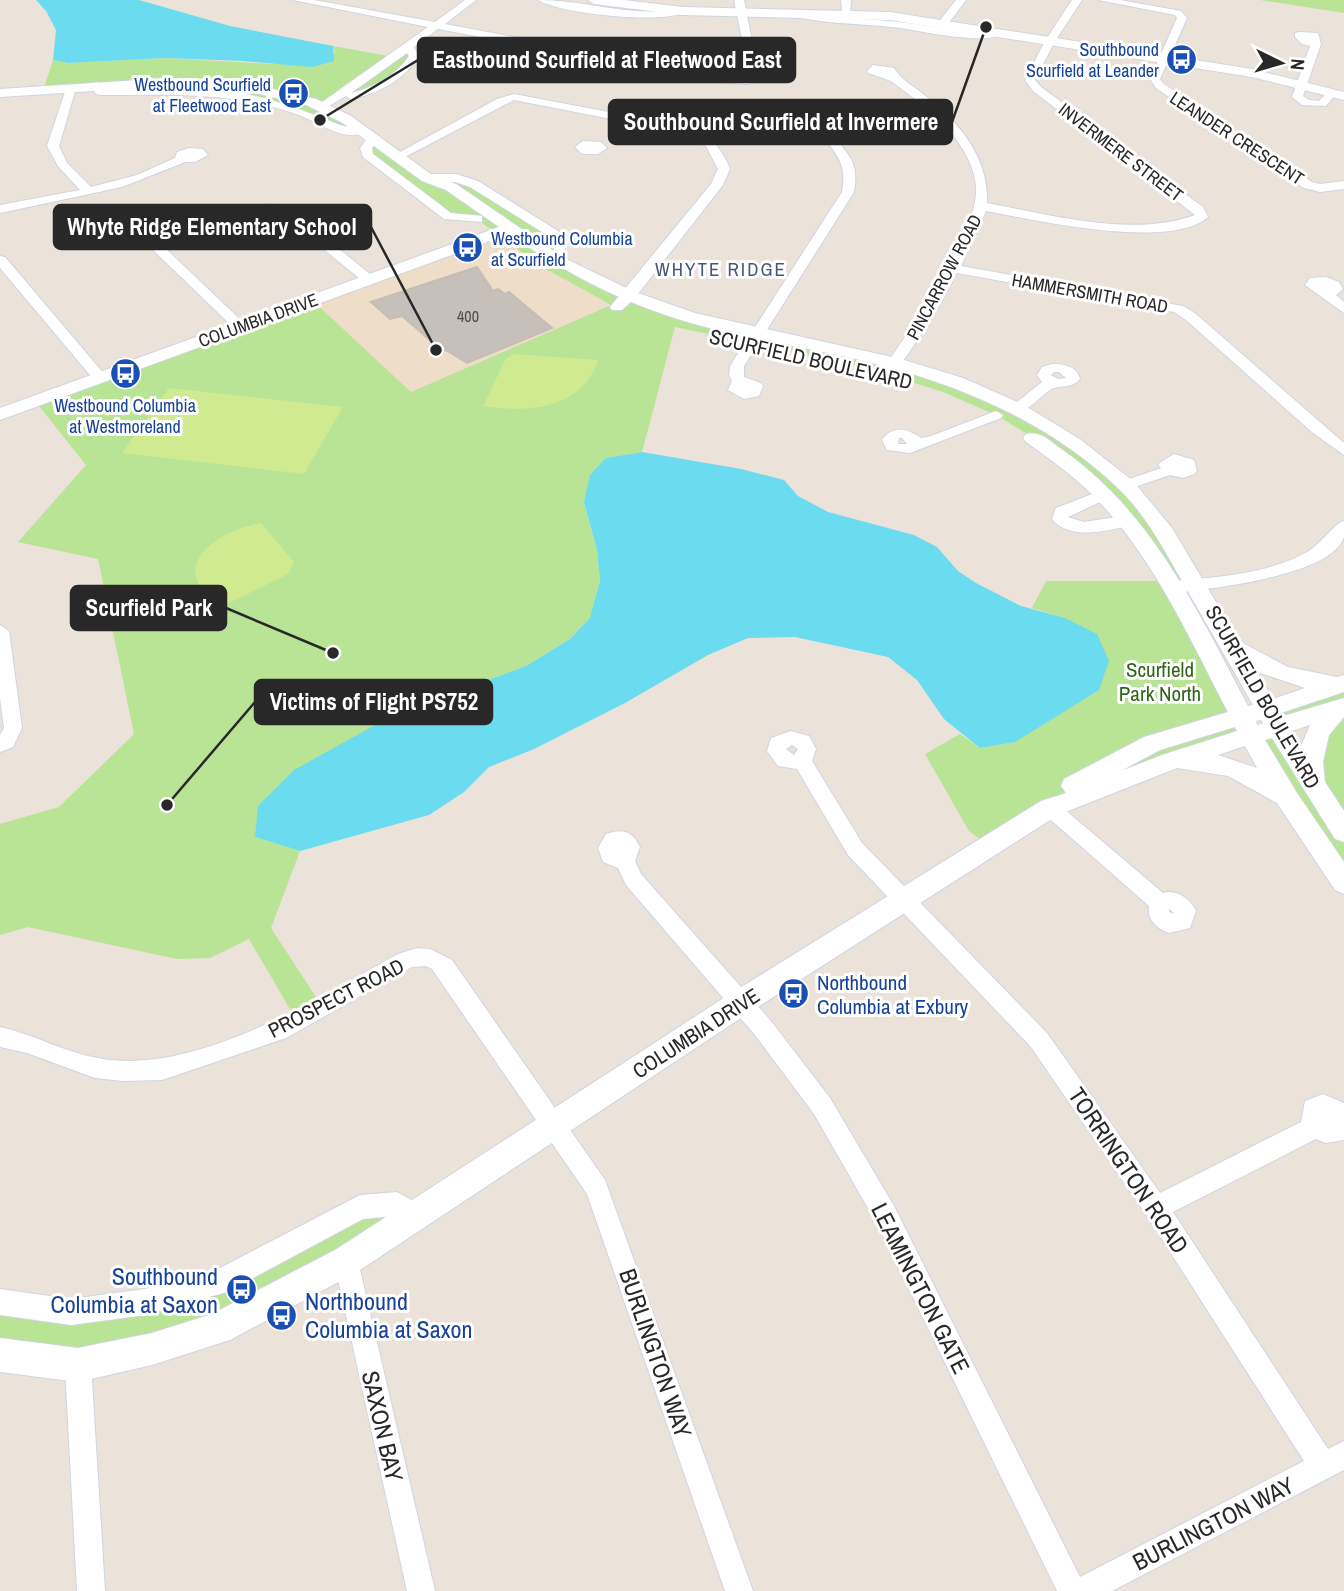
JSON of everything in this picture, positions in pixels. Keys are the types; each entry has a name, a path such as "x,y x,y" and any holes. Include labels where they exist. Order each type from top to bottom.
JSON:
{"street":[{"path":"298,0 728,80 749,81 754,72 740,7"},
{"path":"322,107 339,97 360,95 375,89 410,64 414,56 409,47 471,0"},
{"path":"543,0 590,9 665,17 683,11"},
{"path":"597,0 683,11 740,7 791,13 812,20 904,25 979,36 999,33"},
{"path":"943,23 961,0"},
{"path":"1050,41 1077,0"},
{"path":"1104,0 1167,10 1181,16 1180,24 1162,60"},
{"path":"791,13 847,6 1304,83 1339,94"},
{"name":"INVERMERE STREET","path":"981,206 1088,225 1120,227 1172,225 1202,216 1191,203 1037,89 1030,80 1050,41"},
{"path":"1304,83 1316,44"},
{"name":"LEANDER CRESCENT","path":"1162,60 1155,79 1168,93 1308,185 1321,188 1344,185"},
{"name":"PINCARROW ROAD","path":"890,368 922,327 981,206 980,179 972,154 955,131 895,79"},
{"name":"SCURFIELD BOULEVARD","path":"0,93 171,82 214,83 276,93 322,107 346,119 430,179 451,187 542,267 623,302"},
{"name":"SCURFIELD BOULEVARD","path":"96,86 100,92 187,91 256,99 299,111 333,127 366,135"},
{"path":"71,88 53,146 62,164 88,191"},
{"path":"397,157 507,98 523,97 691,131 708,141 720,153 724,169 717,186 623,302"},
{"path":"740,382 736,374 737,366 848,192 848,161 825,127 930,107"},
{"path":"590,143 620,116"},
{"name":"SCURFIELD BOULEVARD","path":"366,135 367,155 377,163 448,216 478,219"},
{"path":"0,209 88,191 157,172 182,159"},
{"name":"SCURFIELD BOULEVARD","path":"430,179 456,178 474,184 562,239 558,261"},
{"name":"SCURFIELD BOULEVARD","path":"430,179 440,191 478,219 558,261 659,323 754,338 957,382 1017,409 1074,444 1126,485 1165,533 1313,785 1344,832"},
{"path":"240,326 162,253 158,248 163,239 255,208 274,206 282,209 369,279"},
{"name":"COLUMBIA DRIVE","path":"2,413 504,231"},
{"path":"2,266 100,378"},
{"name":"HAMMERSMITH ROAD","path":"953,268 1084,295 1178,309 1191,317 1344,450"},
{"path":"1325,292 1344,309"},
{"name":"SCURFIELD BOULEVARD","path":"890,368 996,415 1058,453 1105,494 1129,520 1174,587 1286,797 1344,883"},
{"path":"1017,409 1051,382"},
{"path":"916,443 934,440 996,415"},
{"path":"1126,485 1171,470"},
{"path":"1105,494 1062,512 1060,519 1077,528 1129,520"},
{"path":"1174,587 1293,565 1329,545 1339,536 1344,526"},
{"path":"0,631 13,728 6,742 0,745"},
{"path":"1232,645 1276,674 1342,695 1314,737 1311,765 1313,785"},
{"name":"COLUMBIA DRIVE","path":"1049,808 1061,793 1152,743 1247,726 1342,695"},
{"name":"COLUMBIA DRIVE","path":"0,1355 78,1365 152,1349 218,1328 346,1261 740,1003 1049,808 1170,761 1247,726"},
{"name":"TORRINGTON ROAD","path":"802,760 855,849 1040,1040 1334,1461"},
{"path":"1170,761 1207,761 1242,769 1286,797"},
{"path":"1049,808 1160,903"},
{"name":"LEAMINGTON GATE","path":"624,858 633,879 763,1028 822,1106 859,1167 1072,1591"},
{"name":"PROSPECT ROAD","path":"0,1037 27,1043 95,1068 123,1071 162,1070 278,1031 406,960 420,956 434,957 444,966 554,1125"},
{"name":"BURLINGTON WAY","path":"554,1125 597,1188 738,1591"},
{"path":"1156,1208 1317,1126"},
{"path":"0,1302 71,1312 145,1303 218,1283 360,1208 397,1204 415,1215"},
{"name":"SAXON BAY","path":"346,1261 421,1591"},
{"path":"78,1365 91,1591"},
{"name":"BURLINGTON WAY","path":"1082,1591 1334,1461"}],"shaded area":[{"path":"496,234 542,267 609,305 411,392 312,300"}],"green space":[{"path":"1260,0 1344,0 1344,13"},
{"path":"333,46 394,57 409,47 410,64 360,95 339,97 323,107 360,131 342,130 256,99 96,86 43,91 53,60 68,63 165,58 276,64 335,53"},
{"name":"Scurfield Park North","path":"372,139 427,177 456,178 562,239 558,261 690,317 870,356 1017,409 1126,485 1197,585 1170,582 1252,736 1170,761 989,846 969,831 925,754 960,734 980,748 1015,742 1099,689 1065,618 1032,608 1046,581 1168,581 1058,453 996,415 943,392 864,367 675,327 642,452 606,458 584,502 597,550 600,581 591,617 570,639 526,666 464,691 255,837 300,851 271,928 323,1008 297,1021 249,939 210,958 177,959 28,927 0,935 0,824 59,807 134,734 98,559 18,542 86,465 35,401 312,300 411,392 611,305 542,267 478,220 448,216 367,155"},
{"path":"515,354 598,360 590,377 580,389 551,404 518,409 483,406 506,358"},
{"path":"169,388 343,407 304,474 122,453"},
{"path":"261,523 294,562 288,574 219,608 203,592 196,578 196,565 202,553 213,543 227,534"},
{"path":"1344,683 1344,883 1252,736 1278,728 1268,709","holes":["1322,723 1312,784 1279,728"]},
{"path":"360,1207 415,1215 152,1349 0,1355 0,1302 145,1302"}],"water":[{"path":"36,0 139,0 230,26 333,46 334,61 312,67 165,58 68,63 53,60 56,30 46,11"},
{"path":"642,452 741,469 784,480 798,496 828,512 914,535 937,547 958,571 976,583 1021,606 1065,618 1097,634 1109,661 1099,690 1015,742 980,748 944,719 917,680 888,657 795,637 748,638 708,655 625,703 534,749 489,767 464,792 429,815 300,851 255,837 258,806 294,770 384,720 526,666 570,639 590,618 600,581 597,550 584,502 590,475 606,458"}],"building":[{"path":"477,267 493,291 498,289 505,294 509,292 552,328 467,363 446,350 443,351 402,316 390,319 371,302"}],"place":[{"name":"Southbound Scurfield at Invermere","path":"986,27"},
{"name":"Southbound Scurfield at Leander","path":"1182,59"},
{"name":"Westbound Scurfield at Fleetwood East","path":"294,94"},
{"name":"Eastbound Scurfield at Fleetwood East","path":"320,120"},
{"name":"Westbound Columbia at Scurfield","path":"468,248"},
{"name":"Whyte Ridge Elementary School","path":"436,350"},
{"name":"Westbound Columbia at Westmoreland","path":"125,374"},
{"name":"Scurfield Park","path":"333,653"},
{"name":"Victims of Flight PS752","path":"167,805"},
{"name":"Northbound Columbia at Exbury","path":"794,994"},
{"name":"Southbound Columbia at Saxon","path":"241,1290"},
{"name":"Northbound Columbia at Saxon","path":"282,1315"}],"district":[{"name":"WHYTE RIDGE","path":"721,269"}]}
